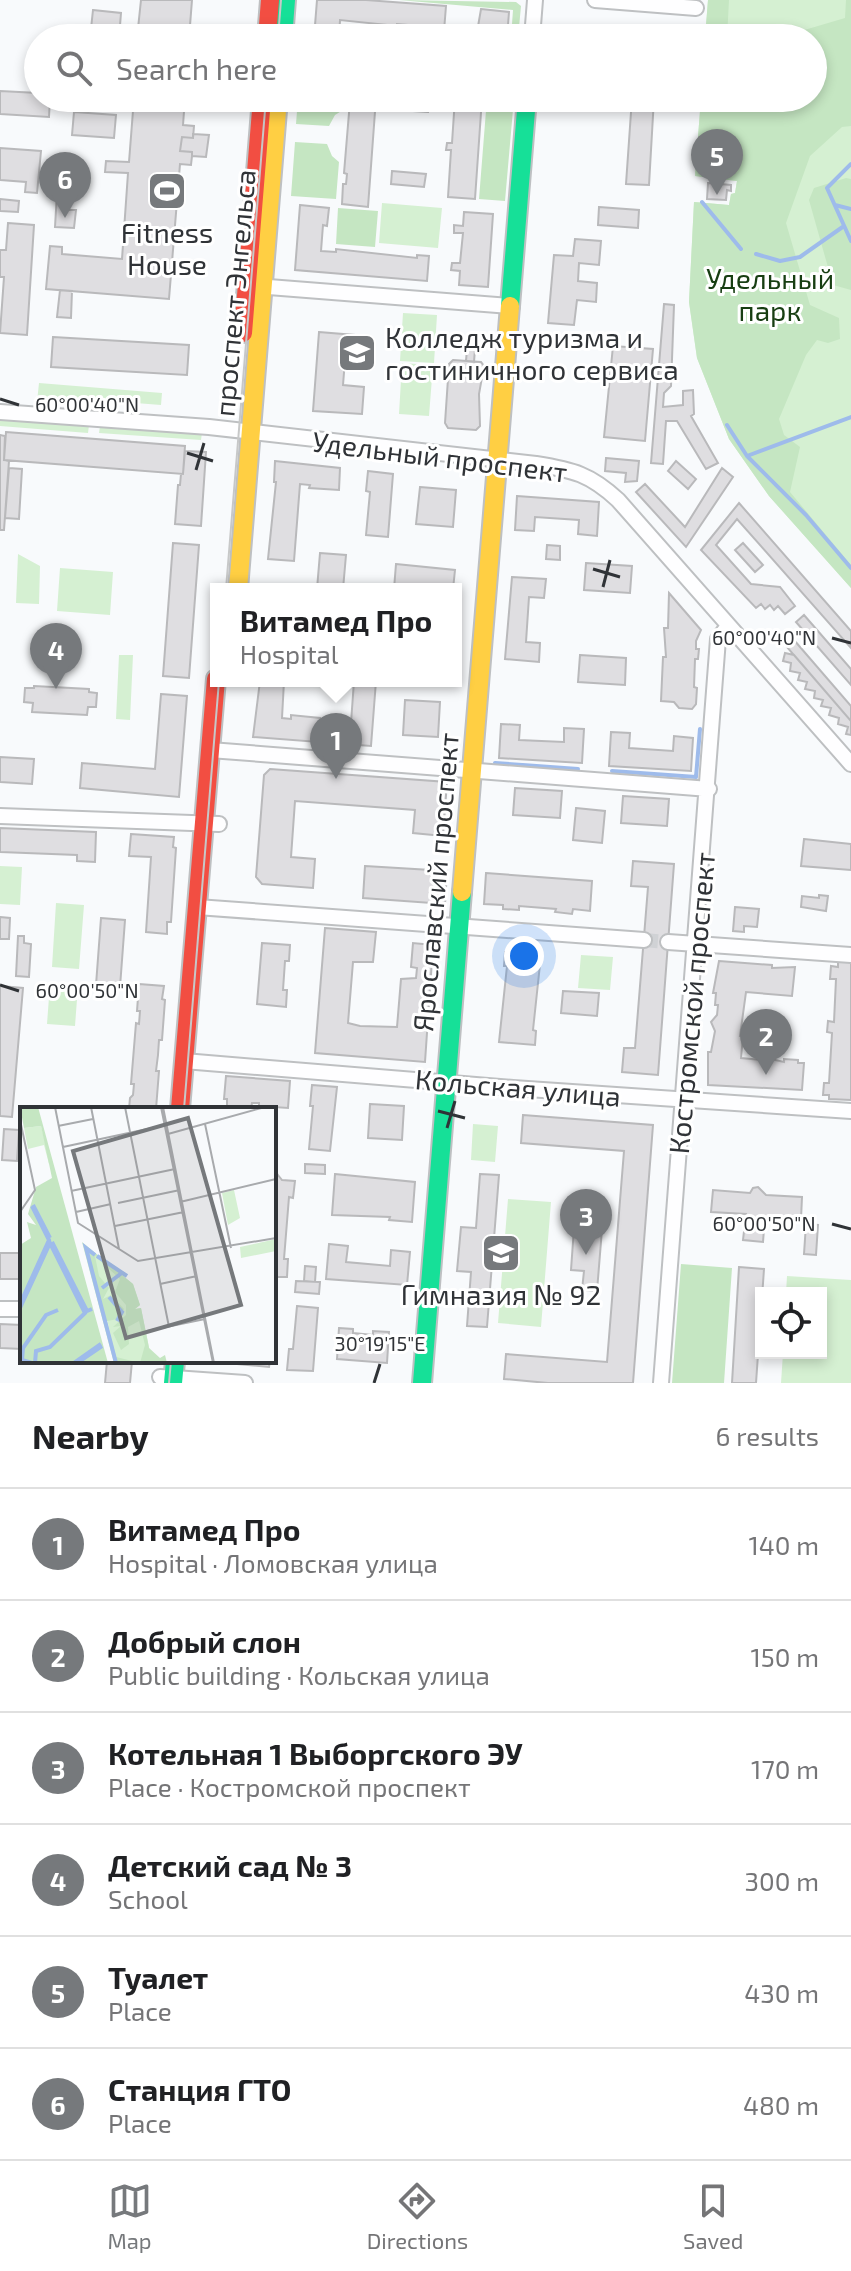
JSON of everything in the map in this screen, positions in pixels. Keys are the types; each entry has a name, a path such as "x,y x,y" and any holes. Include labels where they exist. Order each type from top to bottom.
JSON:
{"main road":[{"path":"268,24 270,0"},
{"path":"284,24 286,0"},
{"name":"проспект Энгельса","path":"255,286 261,112"},
{"name":"проспект Энгельса","path":"224,583 276,112"},
{"name":"Ярославский проспект","path":"422,1383 526,112"},
{"name":"проспект Энгельса","path":"238,583 243,432"},
{"path":"216,687 218,751"},
{"path":"196,1107 192,1061 204,907 218,751 230,687"},
{"path":"180,1107 192,1061"}],"street":[{"path":"533,24 535,0"},
{"path":"595,0 696,8"},
{"path":"255,286 510,306"},
{"name":"Удельный проспект","path":"0,412 243,432 497,460 577,472 599,483 618,500 851,764"},
{"name":"Костромской проспект","path":"661,1383 709,789 718,639 728,626"},
{"path":"218,751 472,768 709,789"},
{"path":"0,816 211,824"},
{"path":"204,907 644,940"},
{"path":"668,942 851,955"},
{"name":"Кольская улица","path":"192,1061 851,1111"},
{"path":"167,1374 245,1383"}],"green space":[{"path":"399,0 516,2 521,6 519,24 512,24 513,10"},
{"name":"Удельный парк","path":"708,0 851,0 851,588 769,496 729,439 697,358 689,302 694,202 729,205 737,181 695,176 700,112 827,112 827,24 706,24"},
{"path":"708,0 729,0 728,24 706,24"},
{"path":"846,0 851,0 851,126 842,127 810,156 786,223 810,305 839,318 840,339 828,343 817,340 806,355 779,419 784,435 800,447 790,492 851,565 851,588 769,496 729,439 697,358 689,302 694,202 729,205 737,181 695,176 700,112 827,112 825,24 845,18"},
{"path":"297,112 340,112 329,126 296,124"},
{"path":"486,112 513,112 505,201 479,199"},
{"path":"295,142 327,144 332,156 339,162 336,199 291,196"},
{"path":"851,179 851,290 833,285 809,200 814,188"},
{"path":"382,203 442,208 438,248 379,243"},
{"path":"338,208 378,211 375,247 336,244"},
{"path":"403,313 437,315 434,363 400,361"},
{"path":"402,363 433,365 429,416 399,414"},
{"path":"39,383 162,393 161,405 59,397 57,410 40,408 37,402"},
{"path":"0,419 89,425 88,433 0,426"},
{"path":"100,426 202,433 201,440 99,433"},
{"path":"18,554 40,566 39,604 16,603"},
{"path":"60,568 113,572 110,615 57,611"},
{"path":"119,655 133,655 130,720 116,719"},
{"path":"0,866 22,867 20,905 0,904"},
{"path":"56,903 84,905 79,969 52,967"},
{"path":"581,955 613,957 610,990 578,988"},
{"path":"50,984 78,986 75,1026 47,1024"},
{"path":"473,1124 498,1126 495,1162 471,1160"},
{"path":"508,1199 551,1202 541,1327 498,1323"},
{"path":"681,1264 732,1268 724,1383 672,1383"},
{"path":"787,1276 851,1280 851,1383 781,1383 783,1359 827,1359 827,1287 786,1287"}],"building":[{"path":"141,0 192,0 190,24 138,24"},
{"path":"317,0 446,6 445,24 378,24 340,20 340,24 315,24"},
{"path":"481,9 509,12 508,24 478,24"},
{"path":"93,10 121,13 120,24 92,24"},
{"path":"0,91 24,92 24,112 49,112 49,117 0,114"},
{"path":"74,112 116,115 114,138 72,135"},
{"path":"133,112 184,112 183,125 194,126 193,138 182,137 180,151 192,152 192,156 191,165 180,164 169,299 46,289 50,246 62,247 62,254 122,259 128,173 105,172 106,161 129,162"},
{"path":"349,112 375,112 368,207 342,204 347,174 344,173"},
{"path":"454,112 481,112 475,199 448,197 451,150 446,150 447,143 452,143"},
{"path":"631,112 653,112 649,185 626,184"},
{"path":"193,134 209,135 206,157 180,151 182,137 193,138"},
{"path":"0,148 41,151 37,193 25,192 26,182 0,180"},
{"path":"392,171 426,174 424,187 391,184"},
{"path":"708,183 731,185 726,200 707,199"},
{"path":"57,193 70,194 69,210 76,210 74,228 55,227"},
{"path":"0,199 19,201 18,212 0,211"},
{"path":"300,205 329,208 327,226 323,225 321,251 336,252 336,249 417,258 417,255 429,256 427,281 295,270"},
{"path":"599,207 639,210 638,228 598,225"},
{"path":"464,212 493,214 488,287 459,285 460,271 451,270 452,263 460,263 463,233 454,233 454,225 463,226"},
{"path":"8,223 34,225 27,335 0,333 4,277 0,277 0,250 6,250"},
{"path":"575,239 601,241 599,265 579,263 578,281 597,283 596,302 577,300 574,325 548,323 554,255 573,256"},
{"path":"60,290 72,291 71,318 57,317"},
{"path":"664,304 674,305 671,386 664,393 663,407 683,405 683,391 693,390 694,414 691,416 718,463 706,469 677,421 666,421 663,464 651,463"},
{"path":"319,332 367,336 365,361 345,360 343,385 364,387 362,414 313,411"},
{"path":"468,336 476,336 474,362 466,361"},
{"path":"53,337 189,345 187,375 51,367"},
{"path":"613,346 653,349 645,441 604,437"},
{"path":"453,360 481,362 484,366 479,394 480,426 476,430 448,428 445,423 449,364"},
{"path":"6,432 185,446 183,474 4,460"},
{"path":"0,435 5,436 4,460 9,461 4,530 0,530"},
{"path":"185,451 206,452 201,526 175,524"},
{"path":"606,458 639,461 637,481 625,482 626,473 605,471"},
{"path":"275,461 340,468 339,490 309,488 310,485 300,484 294,561 268,559 276,482"},
{"path":"676,461 696,479 688,489 668,471"},
{"path":"9,468 22,469 19,519 5,518"},
{"path":"722,468 733,477 686,547 636,492 645,484 685,527"},
{"path":"368,471 393,474 388,537 366,535 370,492 366,491"},
{"path":"420,487 456,490 453,527 416,524"},
{"path":"517,496 599,502 597,536 578,534 579,520 535,517 534,531 515,530"},
{"path":"739,503 851,631 851,648 737,519 716,545 751,584 780,587 795,606 785,614 778,606 774,610 770,605 765,609 761,604 756,608 701,550"},
{"path":"173,543 199,545 189,678 163,676"},
{"path":"743,543 763,565 755,572 735,550"},
{"path":"547,545 560,546 560,560 546,559"},
{"path":"320,553 346,555 344,583 318,583"},
{"path":"586,563 632,566 630,593 584,590"},
{"path":"396,564 455,570 454,583 394,583"},
{"path":"512,577 546,579 544,598 529,597 526,642 540,643 539,662 505,659"},
{"path":"669,593 701,630 696,641 696,649 699,649 698,659 695,659 694,687 697,688 696,704 692,709 661,701 663,657 666,657 664,628 668,628"},
{"path":"804,615 851,669 851,685 796,622"},
{"path":"794,640 851,706 851,721 786,646"},
{"path":"785,653 794,655 851,721 851,735 846,734 848,727 838,724 839,718 829,715 831,708 821,706 823,700 814,698 815,691 805,689 807,682 798,680 800,673 790,671 791,663 783,661"},
{"path":"580,655 626,658 625,685 578,682"},
{"path":"259,687 284,687 282,718 291,719 291,715 320,718 318,742 253,737"},
{"path":"354,687 376,687 371,746 345,744 347,722 351,723"},
{"path":"25,688 89,689 89,692 97,693 96,707 88,707 87,715 32,712 33,703 24,702"},
{"path":"161,694 187,696 179,797 80,788 82,763 155,769"},
{"path":"405,700 440,702 438,737 403,735"},
{"path":"501,724 520,725 519,740 564,742 564,728 584,729 582,763 499,758"},
{"path":"611,732 630,733 629,748 673,751 674,736 693,738 691,771 609,766"},
{"path":"0,757 34,759 32,784 0,782"},
{"path":"270,769 447,782 443,836 413,833 415,810 295,801 291,857 315,859 313,888 262,884 256,877 264,775"},
{"path":"515,788 562,791 560,818 513,815"},
{"path":"623,796 669,799 667,826 621,823"},
{"path":"576,808 605,811 602,843 573,840"},
{"path":"0,828 96,832 95,862 77,861 77,855 0,852"},
{"path":"131,834 174,837 171,922 167,922 167,934 146,932 151,857 129,856"},
{"path":"804,839 851,844 851,870 801,866"},
{"path":"633,861 674,864 658,1075 622,1072 624,1048 635,1048 648,887 631,886"},
{"path":"365,866 447,871 445,904 363,898"},
{"path":"486,873 592,881 590,911 573,909 572,914 555,912 556,909 519,906 519,910 503,909 503,905 484,904"},
{"path":"819,895 828,896 826,911 801,907 802,896 819,898"},
{"path":"735,907 759,909 757,927 744,926 744,932 733,931"},
{"path":"0,917 10,918 9,939 0,939"},
{"path":"101,918 125,920 120,987 96,985"},
{"path":"325,928 376,932 373,962 353,962 348,1023 360,1026 397,1027 401,979 416,978 417,968 411,967 413,943 433,945 425,1062 315,1053"},
{"path":"18,936 24,936 24,943 31,944 29,977 16,976"},
{"path":"262,943 290,945 289,961 285,961 283,990 287,990 286,1007 257,1004"},
{"path":"505,952 541,955 533,1030 536,1031 535,1045 499,1042 507,966 504,966"},
{"path":"719,961 772,965 772,968 795,967 792,996 746,992 740,1036 743,1036 741,1058 761,1060 762,1057 804,1063 802,1090 708,1085 708,1052 711,1052 715,1031 711,1022 717,1015 718,1005 715,1005 716,993 713,993"},
{"path":"838,961 851,962 851,1100 829,1099 829,1095 823,1095 824,1083 829,1083 832,1033 827,1032 828,1021 834,1022 836,979 830,979 831,966 838,967"},
{"path":"139,984 164,986 162,1040 159,1040 156,1071 159,1071 156,1107 129,1107 134,1084 131,1084 136,1023 139,1024 140,1011 137,1011"},
{"path":"0,986 23,988 12,1117 0,1116"},
{"path":"563,991 599,993 597,1016 561,1013"},
{"path":"226,1076 290,1081 288,1108 259,1106 259,1103 252,1103 251,1107 227,1107 227,1099 224,1099"},
{"path":"312,1085 337,1087 330,1151 309,1149"},
{"path":"370,1104 404,1106 402,1140 368,1138"},
{"path":"523,1115 653,1125 633,1383 548,1383 504,1379 506,1354 607,1362 624,1151 521,1143"},
{"path":"4,1129 19,1130 17,1161 2,1160"},
{"path":"305,1164 325,1165 325,1174 305,1173"},
{"path":"335,1174 415,1182 412,1222 389,1220 390,1217 332,1215"},
{"path":"480,1174 499,1175 487,1327 467,1326 471,1272 457,1271 461,1227 476,1228"},
{"path":"276,1177 295,1181 293,1198 289,1197 284,1259 288,1259 287,1277 276,1277"},
{"path":"758,1187 766,1195 802,1197 801,1219 765,1216 763,1242 743,1240 746,1214 711,1212 713,1190 750,1193"},
{"path":"575,1214 603,1217 597,1291 582,1290 584,1271 571,1270"},
{"path":"806,1224 818,1225 816,1255 804,1254"},
{"path":"329,1244 348,1246 346,1262 390,1266 391,1250 410,1252 407,1285 326,1279"},
{"path":"0,1253 20,1253 20,1279 0,1279"},
{"path":"305,1266 316,1267 315,1282 304,1281"},
{"path":"739,1267 764,1269 763,1287 755,1287 756,1383 732,1383"},
{"path":"296,1281 320,1282 319,1294 295,1292"},
{"path":"297,1306 318,1308 313,1371 287,1370 289,1349 293,1349"},
{"path":"0,1324 20,1325 20,1349 0,1348"},
{"path":"339,1328 373,1335 373,1331 389,1332 387,1363 337,1359"},
{"path":"107,1363 132,1363 130,1383 105,1383"},
{"path":"226,1363 270,1363 269,1367"}],"waterway":[{"path":"851,164 827,188 851,241"},
{"path":"702,202 741,249"},
{"path":"835,205 851,209"},
{"path":"756,254 780,261 800,257 844,226"},
{"path":"747,456 851,417"},
{"path":"727,425 747,456 806,515 851,568"},
{"path":"612,771 696,777 700,729"},
{"path":"495,763 578,769"}],"tunnel":[{"path":"644,940 668,942"}],"tram line":[{"path":"279,24 281,0"},
{"path":"226,583 265,112"},
{"path":"184,1107 219,687"},
{"path":"169,1383 171,1363"}],"traffic: fast":[{"path":"284,24 286,0"},
{"path":"510,306 526,112"},
{"path":"422,1383 462,892"},
{"path":"173,1383 175,1363"}],"traffic: slow":[{"path":"238,583 277,112"},
{"path":"462,892 510,306"}],"traffic: jam":[{"path":"268,24 270,0"},
{"path":"243,333 261,112"},
{"path":"180,1107 215,687"}],"place":[{"name":"Fitness House","path":"167,191"},
{"name":"Туалет","path":"717,195"},
{"name":"Станция ГТО","path":"65,218"},
{"name":"Колледж туризма и гостиничного сервиса","path":"357,353"},
{"name":"Детский сад № 3","path":"56,689"},
{"name":"Витамед Про","path":"336,779"},
{"name":"Добрый слон","path":"766,1075"},
{"name":"Гимназия № 92","path":"501,1253"},
{"name":"Котельная 1 Выборгского ЭУ","path":"586,1255"}]}
